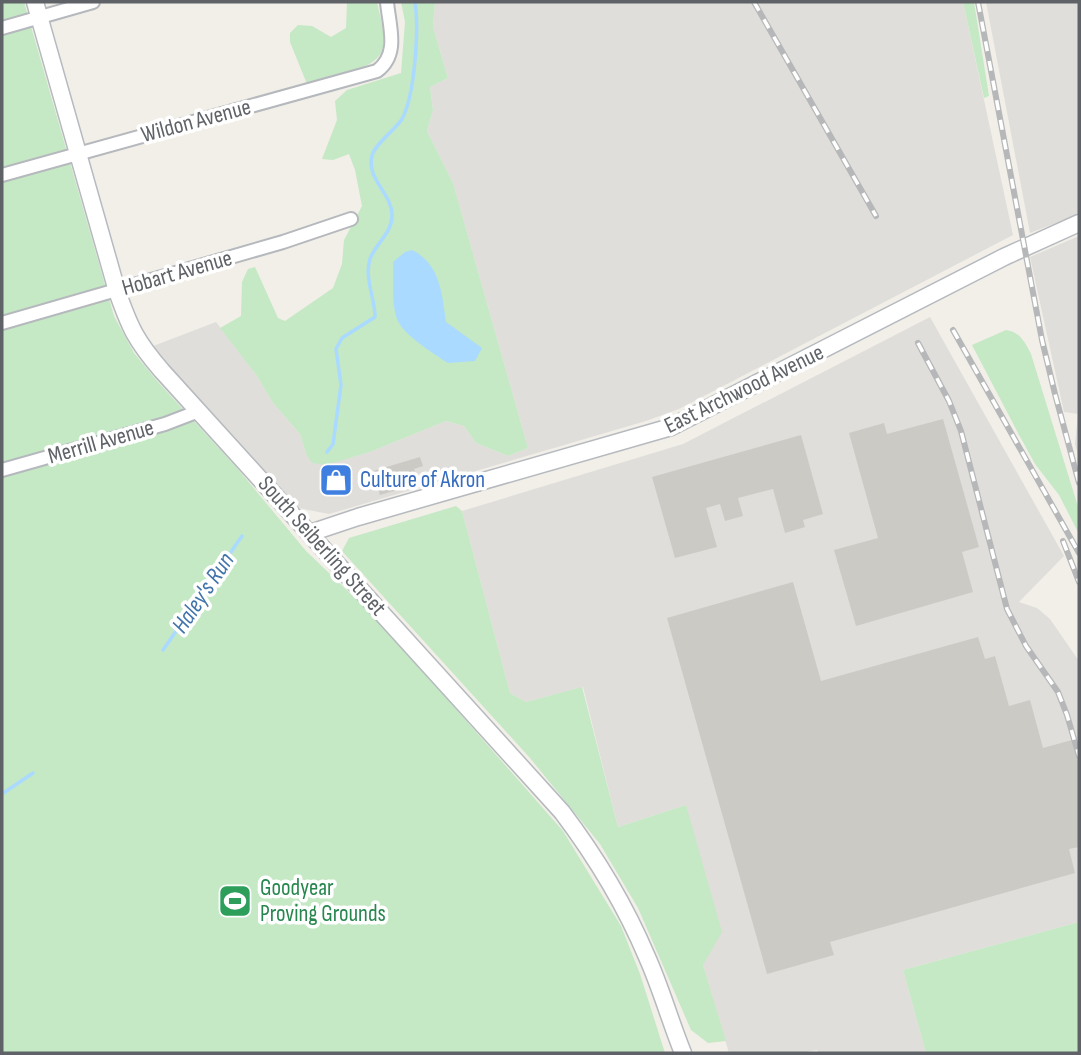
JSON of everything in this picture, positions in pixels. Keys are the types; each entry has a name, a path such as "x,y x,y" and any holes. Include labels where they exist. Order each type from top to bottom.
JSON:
{"main road":[{"name":"South Seiberling Street","path":"37,9 117,291 129,326 138,342 538,783 584,842 613,887 637,934 683,1053"},
{"name":"East Archwood Avenue","path":"310,533 671,427 1004,257 1079,223"}],"street":[{"path":"2,28 37,9 93,2"},
{"name":"Wildon Avenue","path":"2,175 379,70 391,53 393,43 387,2"},
{"name":"Hobart Avenue","path":"2,323 283,242 351,219"},
{"name":"Merrill Avenue","path":"2,470 165,424 199,411"}],"shaded area":[{"path":"435,2 963,2 1013,235 679,409 329,514 293,507 148,348 216,322 257,376 273,403 300,434 306,454 349,458 446,421 464,426 476,443 508,456 528,448 453,183 427,131 433,110 430,87 448,78 433,27"},
{"path":"986,2 1079,2 1079,214 1030,233"},
{"path":"1079,236 1079,458 1075,444 1078,414 1064,412 1030,257"},
{"path":"930,317 1064,556 1019,602 1037,608 1050,619 1079,661 1079,922 903,970 926,1053 819,1053 817,1050 800,1053 729,1053 703,965 686,805 618,827 583,687 526,702 510,693 462,511 683,444"}],"green space":[{"path":"2,2 24,2 114,316 134,353 237,468 306,551 376,618 563,831 621,926 640,974 665,1053 2,1053"},
{"path":"347,2 377,2 383,33 382,51 377,58 360,69 307,84 290,42 290,33 298,25 312,26 331,37 346,28"},
{"path":"401,2 435,2 433,27 448,78 430,87 433,110 427,131 453,183 528,448 508,456 476,443 464,426 446,421 370,452 326,465 312,463 306,454 300,434 273,403 257,376 220,328 241,316 242,282 248,269 255,267 278,318 285,321 333,288 342,264 344,240 362,206 349,154 333,160 322,159 337,120 335,101 347,90 401,73 405,22"},
{"path":"963,2 974,2 989,96 984,98"},
{"path":"1006,330 1018,335 1031,354 1079,510 1079,534 1059,495 1035,464 972,345"},
{"path":"456,506 462,511 510,693 526,702 582,687 618,827 686,805 722,932 703,965 726,1041 708,1043 691,1030 638,908 600,844 530,758 342,551 349,538"},
{"path":"1079,922 1079,1053 926,1053 903,970"}],"water":[{"path":"412,250 429,263 434,271 441,290 446,322 482,348 475,361 448,363 419,343 400,325 394,305 393,262"}],"building":[{"path":"943,419 979,547 962,552 973,592 856,626 834,550 878,538 849,433 884,423 887,434"},
{"path":"801,435 823,514 803,520 805,527 785,533 773,489 738,498 743,516 725,521 720,504 706,508 717,547 675,558 652,477"},
{"path":"420,457 423,466 414,469 418,484 380,495 373,471"},
{"path":"334,464 350,481 337,492 322,474"},
{"path":"793,582 821,681 978,637 985,659 995,656 1009,706 1030,700 1043,748 1072,740 1079,765 1079,847 1069,849 1075,873 830,942 834,955 767,974 667,618"}],"waterway":[{"name":"Haley's Run","path":"327,452 333,444 341,385 336,349 342,338 375,317 368,266 389,228 392,216 388,201 373,172 372,156 402,119 410,94 415,62 415,2"},
{"name":"Haley's Run","path":"163,650 242,536"},
{"name":"Haley's Run","path":"2,794 33,773"}],"railway":[{"path":"754,2 876,216"},
{"path":"978,2 1042,340 1079,483"},
{"path":"953,330 1079,553"},
{"path":"918,343 949,401 961,431 1007,609 1026,646 1058,692 1079,756"},
{"path":"1063,541 1079,582"}],"place":[{"name":"Culture of Akron","path":"336,480"},
{"name":"Goodyear Proving Grounds","path":"235,901"}]}
